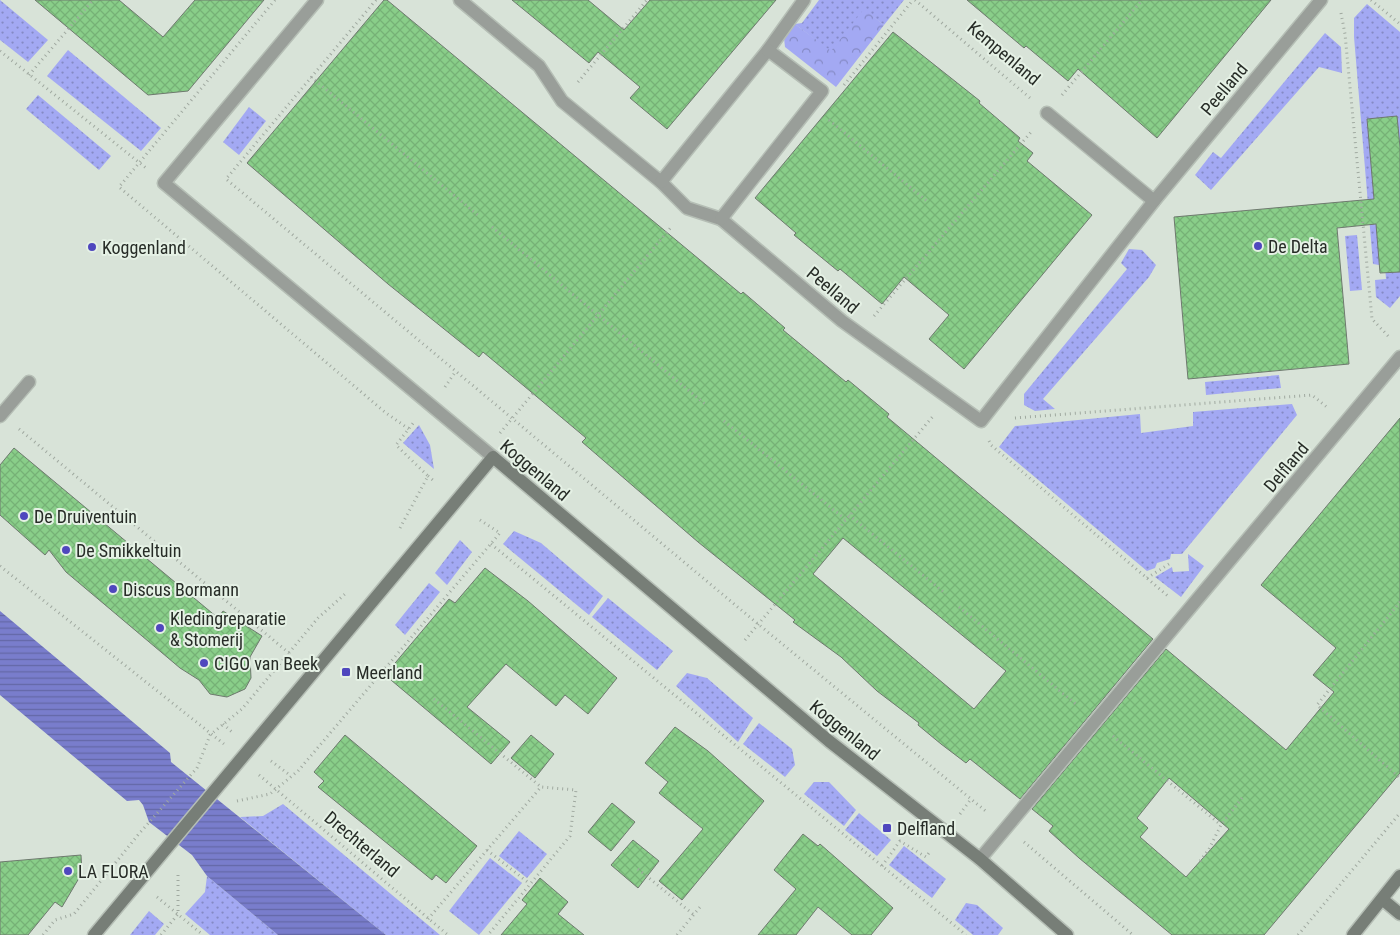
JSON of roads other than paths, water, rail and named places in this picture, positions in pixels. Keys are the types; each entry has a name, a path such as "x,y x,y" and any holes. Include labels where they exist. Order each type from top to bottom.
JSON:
{"street":[{"name":"Koggenland","path":"317,0 164,183 830,741 980,859 1067,935"},
{"name":"Peelland","path":"460,0 539,66 562,100 661,182 686,208 721,219 859,334 981,421 1154,201 1321,0"},
{"path":"661,182 768,50 804,0"},
{"path":"721,219 822,90 768,50"},
{"path":"1047,113 1154,201"},
{"name":"Delfland","path":"980,859 1400,357"},
{"path":"1,415 29,382"},
{"path":"94,935 140,882 489,454"},
{"path":"1353,935 1400,876"},
{"path":"1382,899 1400,914"}],"place":[{"name":"De Delta","path":"1258,246"},
{"name":"Koggenland","path":"92,247"},
{"name":"De Druiventuin","path":"24,516"},
{"name":"De Smikkeltuin","path":"66,550"},
{"name":"Discus Bormann","path":"113,589"},
{"name":"Kledingreparatie & Stomerij","path":"160,628"},
{"name":"CIGO van Beek","path":"204,663"},
{"name":"Meerland","path":"346,672"},
{"name":"Delfland","path":"887,828"},
{"name":"LA FLORA","path":"68,871"}]}
